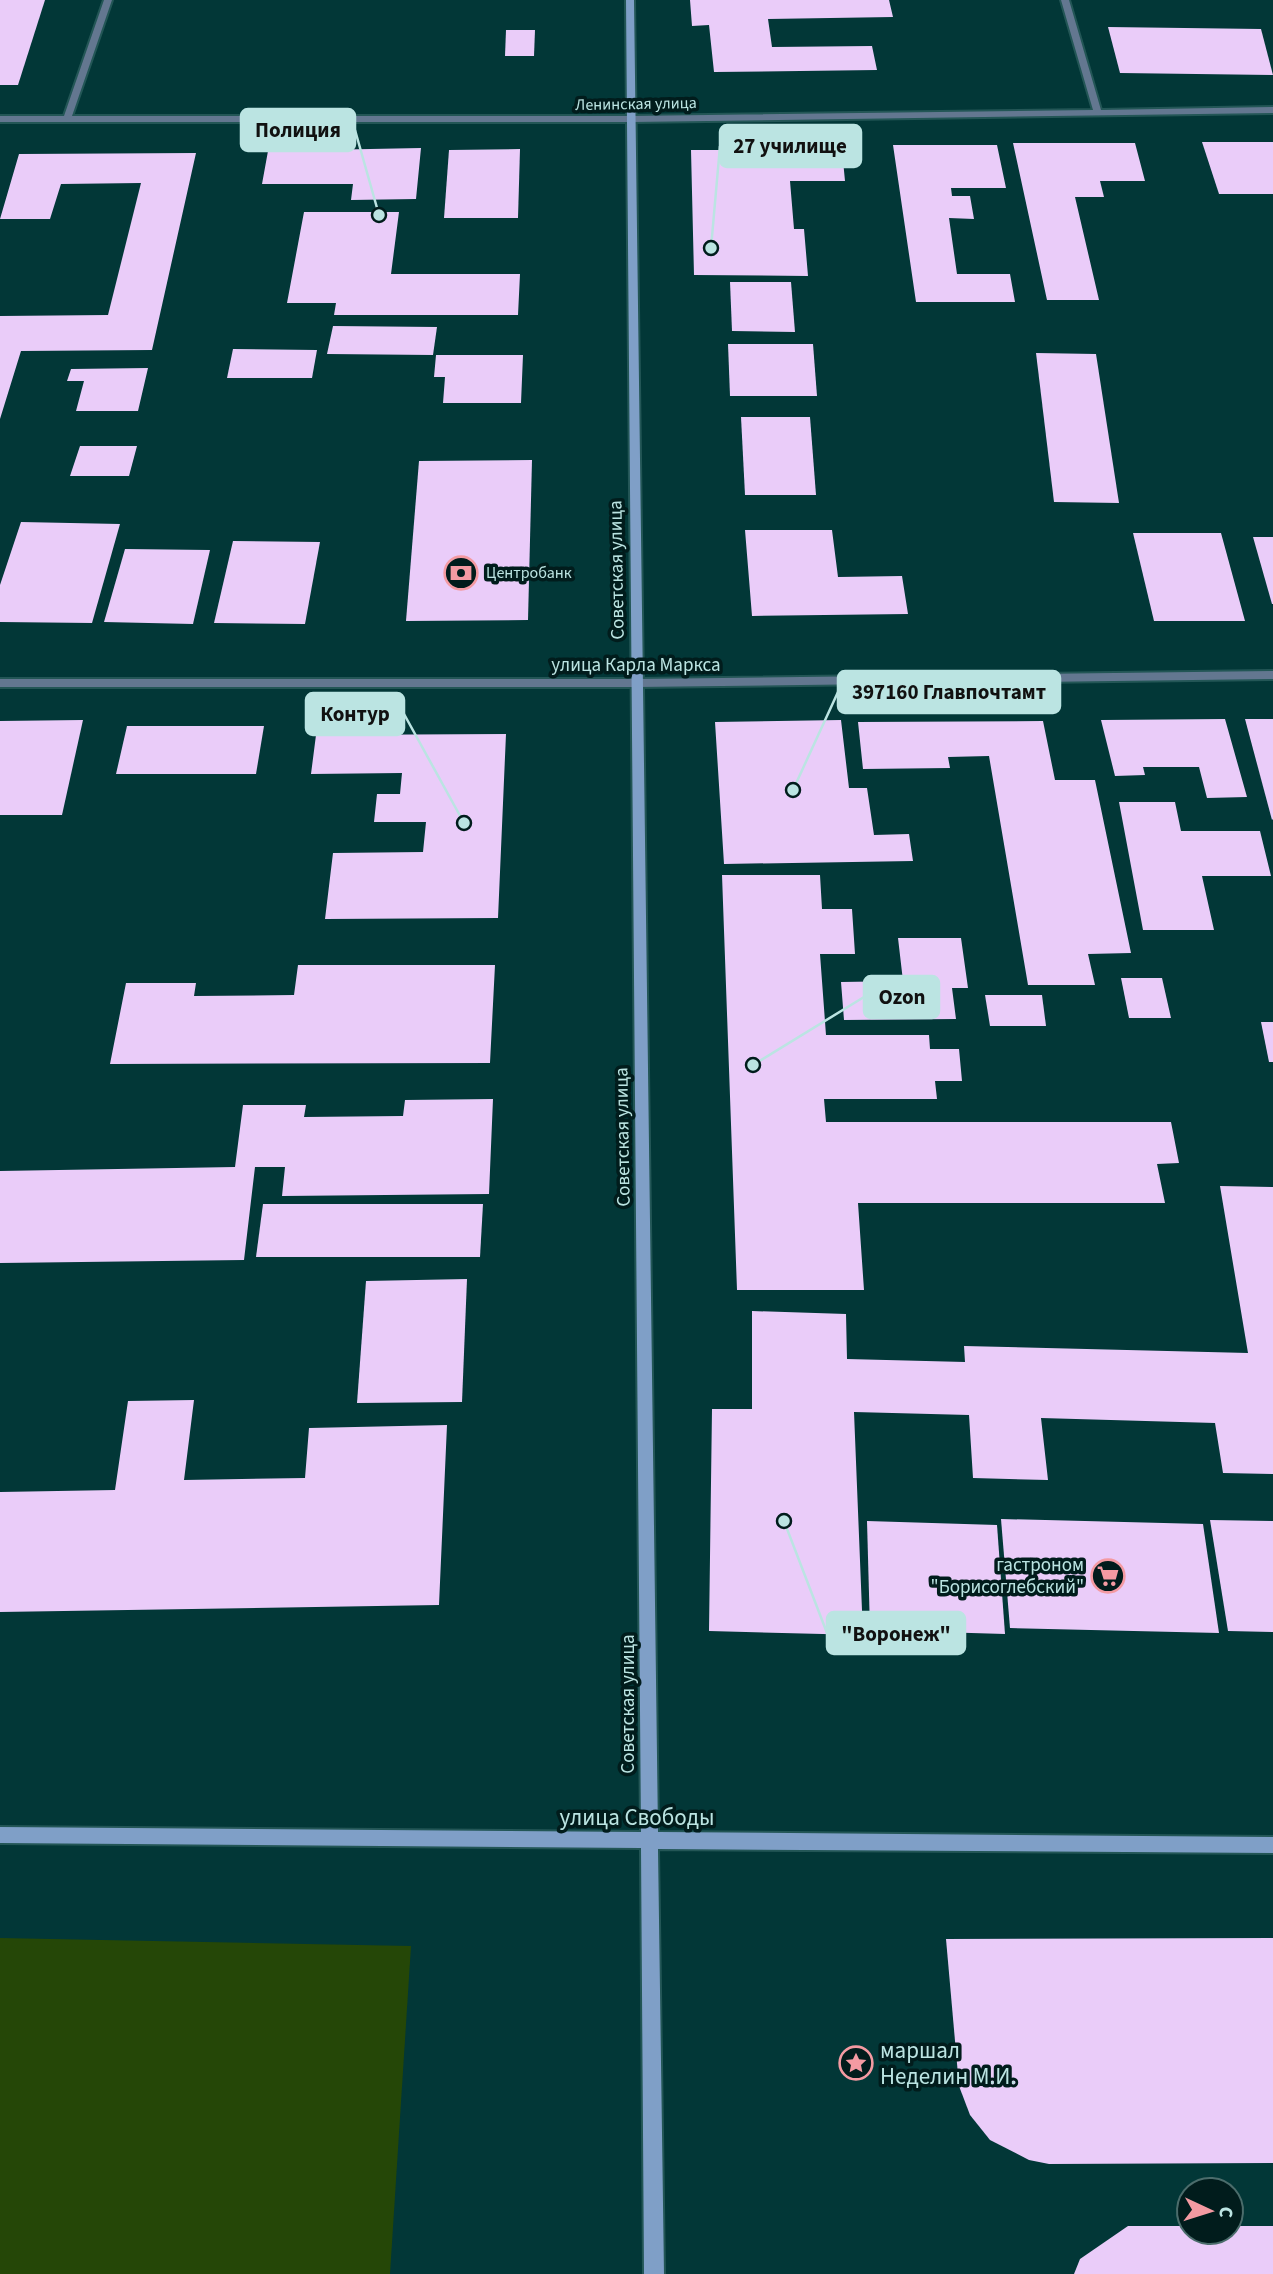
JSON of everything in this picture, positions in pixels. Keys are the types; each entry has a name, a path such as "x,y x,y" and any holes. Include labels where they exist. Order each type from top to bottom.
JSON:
{"street":[{"path":"67,119 108,0"},
{"name":"Советская улица","path":"630,0 654,2274"},
{"path":"1065,0 1097,110"},
{"name":"Ленинская улица","path":"0,119 632,119 1097,110 1273,110"},
{"name":"улица Карла Маркса","path":"0,683 637,683 1273,675"},
{"name":"улица Свободы","path":"0,1835 1273,1845"}],"green space":[{"path":"0,1938 411,1946 390,2274 0,2274"}],"building":[{"path":"0,0 45,0 18,85 0,85"},
{"path":"690,0 889,0 893,17 768,19 772,47 872,46 877,70 714,72 709,25 692,26"},
{"path":"1108,27 1261,29 1273,75 1120,73"},
{"path":"506,30 535,30 534,56 505,56"},
{"path":"1202,142 1273,142 1273,194 1219,194"},
{"path":"1013,143 1135,143 1145,181 1100,181 1104,197 1075,197 1099,300 1047,300"},
{"path":"893,145 997,145 1006,188 951,188 952,196 970,196 974,219 949,218 957,274 1010,274 1015,302 916,302"},
{"path":"421,148 416,199 351,200 353,184 262,184 268,151"},
{"path":"520,149 518,218 444,218 449,150"},
{"path":"691,150 842,150 845,181 790,181 794,229 804,229 808,276 694,275"},
{"path":"196,153 152,350 21,351 0,419 0,316 108,315 141,183 61,184 50,219 0,219 19,154"},
{"path":"304,212 399,212 391,274 520,274 518,315 334,315 336,303 287,303"},
{"path":"730,282 791,282 795,332 732,331"},
{"path":"333,326 437,327 433,355 327,354"},
{"path":"728,344 813,344 817,396 730,396"},
{"path":"233,349 317,350 312,378 227,378"},
{"path":"1036,353 1096,354 1119,503 1054,502"},
{"path":"436,355 523,355 521,403 443,403 445,377 434,377"},
{"path":"148,368 138,411 76,411 84,381 67,381 71,369"},
{"path":"741,417 810,417 816,495 745,495"},
{"path":"80,446 137,446 129,476 70,476"},
{"path":"532,460 528,620 406,621 419,461"},
{"path":"21,522 120,524 92,623 0,622 0,585"},
{"path":"745,530 832,530 838,577 902,576 908,614 752,616"},
{"path":"1133,533 1221,533 1245,621 1154,621"},
{"path":"1253,537 1273,537 1273,604 1272,604"},
{"path":"233,541 320,542 305,624 214,623"},
{"path":"125,549 210,550 193,624 104,622"},
{"path":"1225,719 1247,797 1207,798 1199,767 1143,767 1145,775 1115,776 1101,720"},
{"path":"1245,719 1273,719 1272,820"},
{"path":"83,720 62,815 0,815 0,721"},
{"path":"841,720 849,788 867,788 874,835 909,834 913,861 724,864 715,722"},
{"path":"1043,721 1055,780 1095,780 1131,953 1088,954 1095,985 1028,985 989,756 948,757 950,768 863,769 858,722"},
{"path":"127,726 264,726 256,774 116,774"},
{"path":"506,734 498,918 325,919 333,853 423,852 426,822 374,822 377,794 400,794 402,773 311,774 316,735"},
{"path":"1119,802 1175,802 1181,831 1260,831 1271,876 1202,876 1214,930 1143,930"},
{"path":"722,875 820,875 822,909 852,909 855,954 820,954 826,1035 929,1035 930,1049 959,1049 962,1081 935,1081 937,1099 824,1099 826,1122 1171,1122 1179,1163 1157,1164 1165,1203 858,1203 864,1290 737,1290"},
{"path":"898,938 961,938 968,988 952,988 956,1019 844,1020 841,982 903,981"},
{"path":"298,965 495,965 490,1063 110,1064 126,983 196,983 194,996 294,995"},
{"path":"1121,978 1162,978 1171,1018 1129,1018"},
{"path":"985,995 1042,995 1046,1026 990,1026"},
{"path":"1261,1022 1273,1022 1273,1062 1269,1062"},
{"path":"493,1099 489,1194 282,1196 285,1167 255,1167 244,1260 0,1263 0,1171 235,1167 243,1105 306,1105 304,1117 403,1116 405,1100"},
{"path":"1220,1186 1273,1187 1273,1474 1223,1473 1215,1423 1041,1418 1048,1480 973,1478 969,1415 854,1412 863,1635 709,1631 712,1409 752,1409 752,1311 846,1314 847,1359 965,1362 964,1346 1248,1353"},
{"path":"263,1204 483,1204 480,1257 256,1257"},
{"path":"467,1279 462,1402 357,1403 366,1281"},
{"path":"194,1400 184,1480 305,1478 309,1428 447,1425 439,1605 0,1612 0,1492 115,1490 128,1401"},
{"name":"гастроном \"Борисоглебский\"","path":"1001,1519 1203,1524 1219,1633 1010,1628"},
{"path":"1210,1520 1273,1521 1273,1632 1228,1631"},
{"path":"867,1521 997,1525 1005,1634 870,1630"},
{"path":"1273,1938 1273,2163 1049,2164 1029,2160 990,2140 970,2115 959,2086 946,1939"},
{"path":"1128,2226 1175,2226 1175,2246 1245,2246 1245,2226 1273,2226 1273,2274 1074,2274 1080,2259"}],"place":[{"name":"Полиция","path":"379,215"},
{"name":"27 училище","path":"711,248"},
{"name":"Центробанк","path":"461,573"},
{"name":"397160 Главпочтамт","path":"793,790"},
{"name":"Контур","path":"464,823"},
{"name":"Ozon","path":"753,1065"},
{"name":"\"Воронеж\"","path":"784,1521"},
{"name":"гастроном \"Борисоглебский\"","path":"1108,1576"},
{"name":"маршал Неделин М.И.","path":"856,2063"}]}
